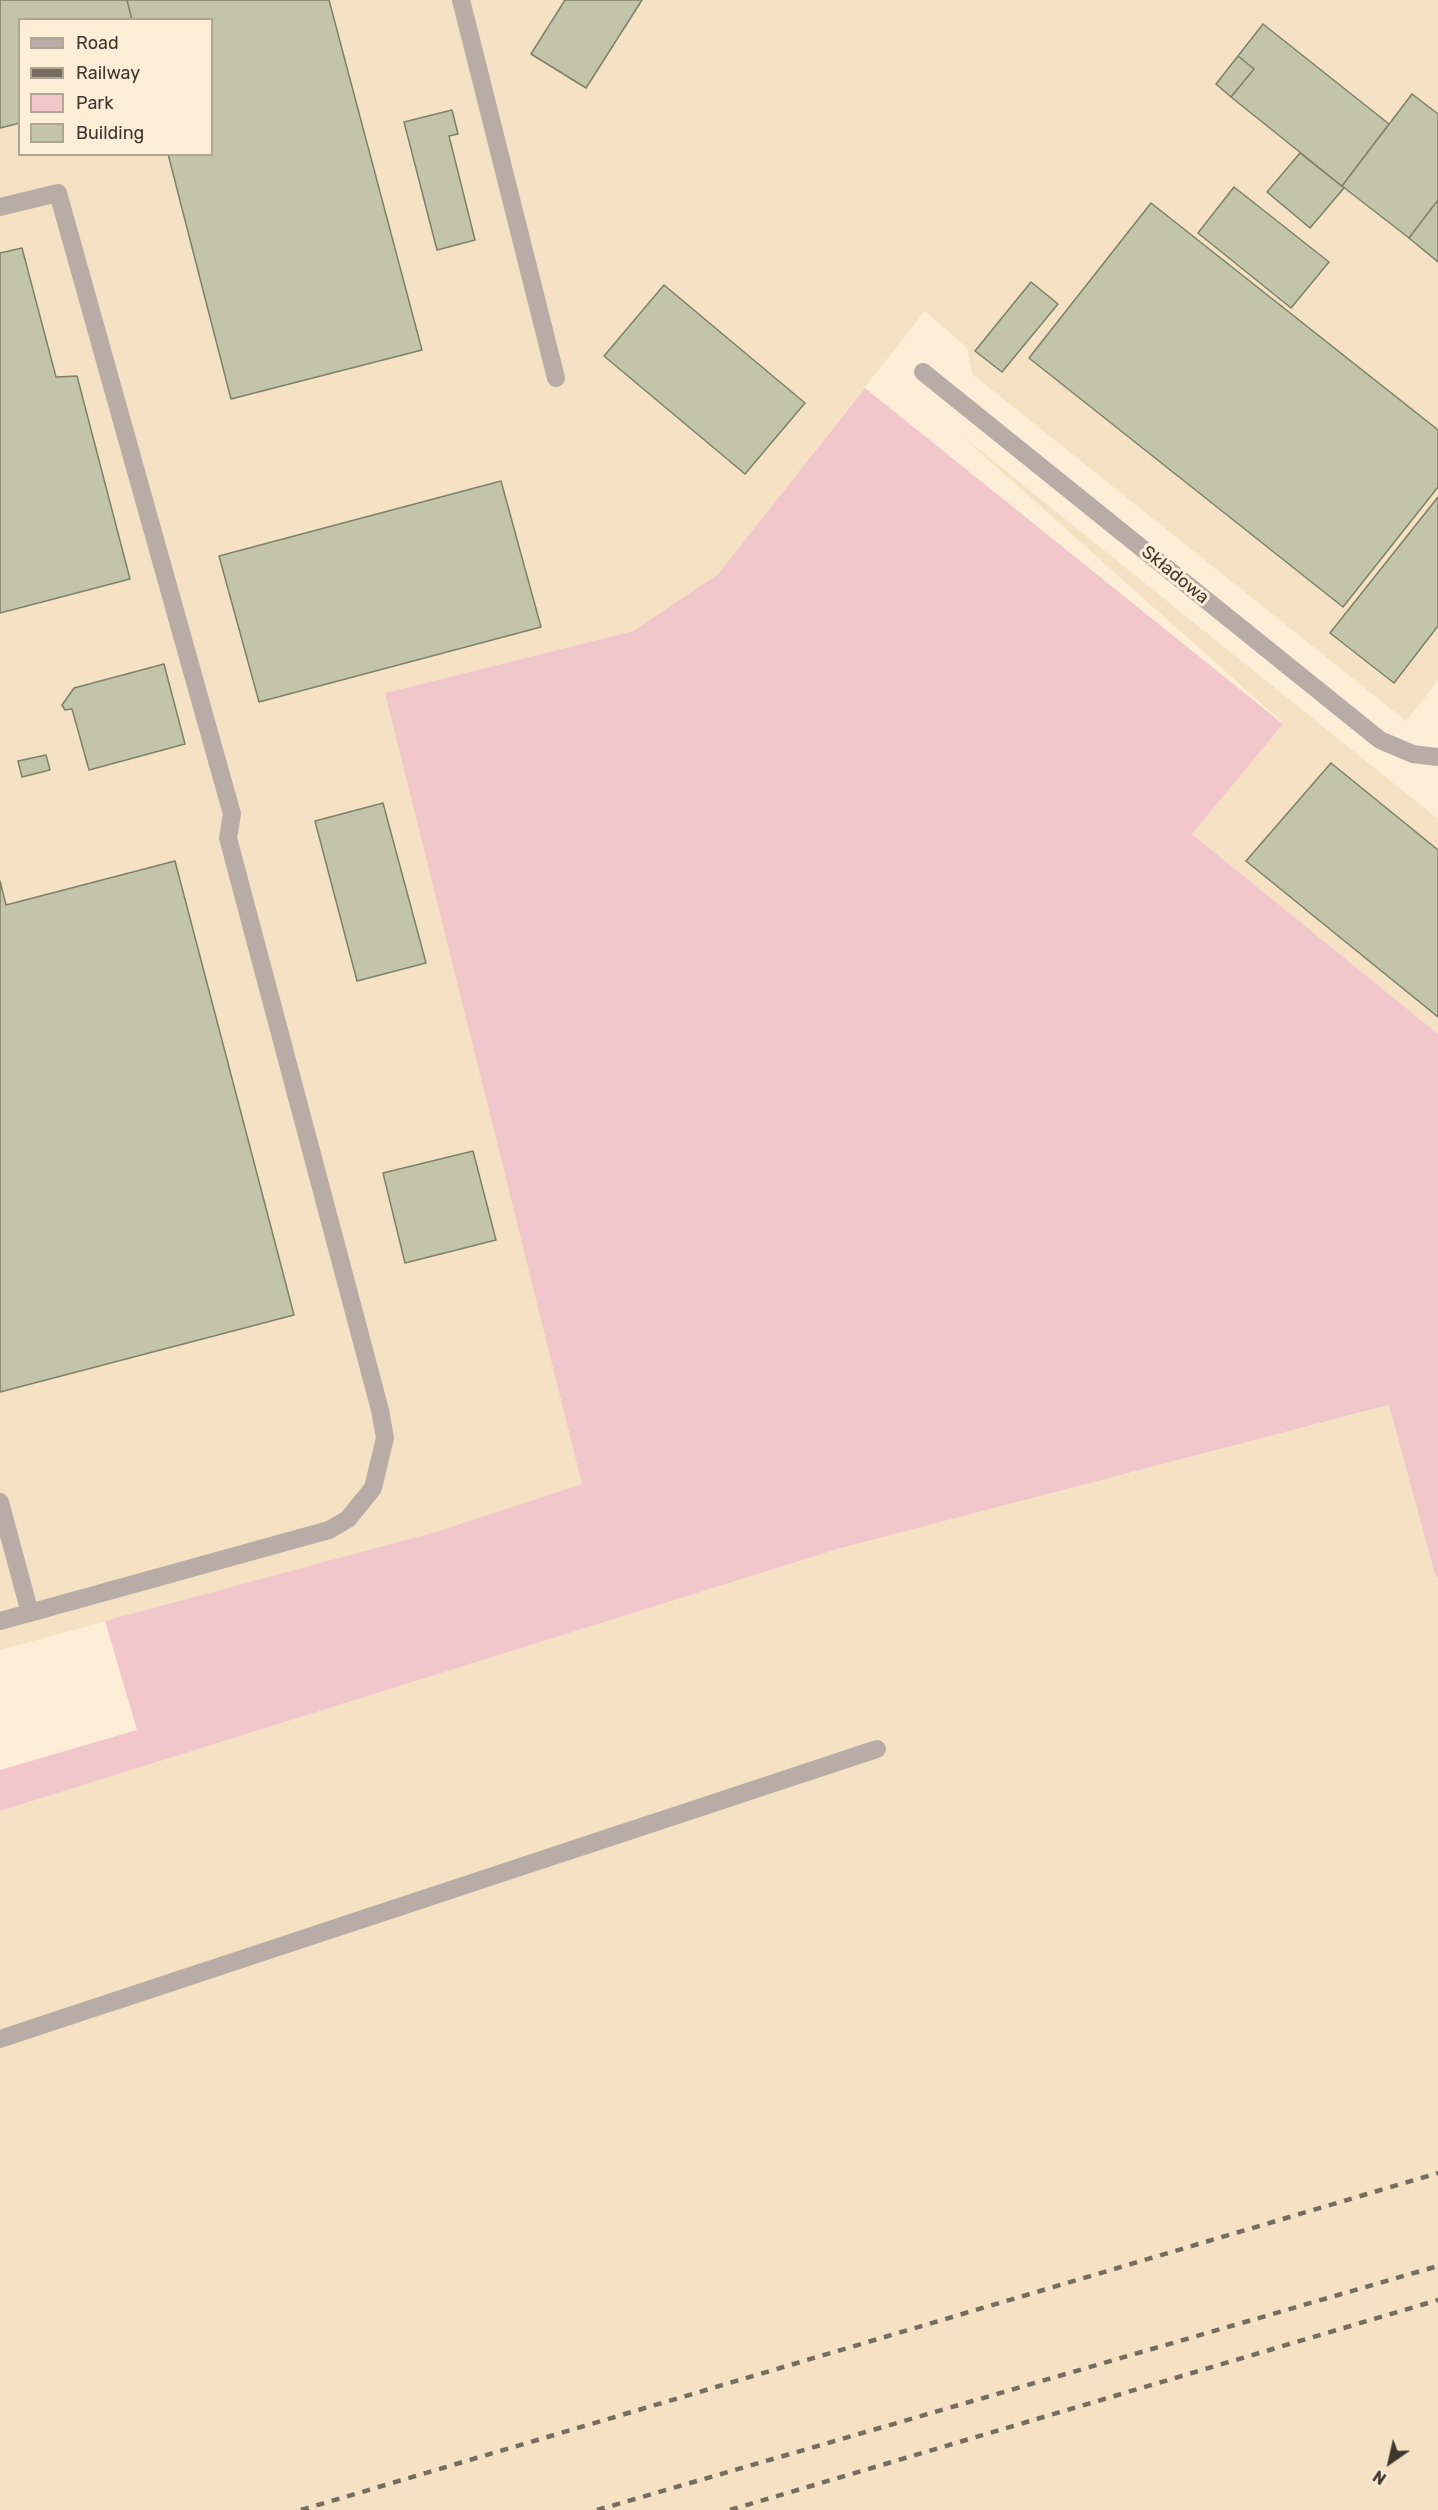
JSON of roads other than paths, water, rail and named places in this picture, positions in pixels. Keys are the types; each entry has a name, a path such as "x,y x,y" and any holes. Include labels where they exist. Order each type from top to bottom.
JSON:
{"street":[{"path":"461,0 556,378"},
{"path":"0,207 58,192 232,814 228,838 380,1410 385,1438 373,1488 348,1519 329,1530 0,1621"},
{"name":"Składowa","path":"923,372 1380,740 1413,754 1438,758"},
{"path":"0,1502 30,1613"},
{"path":"0,2039 877,1749"}],"railway":[{"path":"301,2510 1438,2173"},
{"path":"597,2510 1438,2266"},
{"path":"730,2510 1438,2300"}]}
